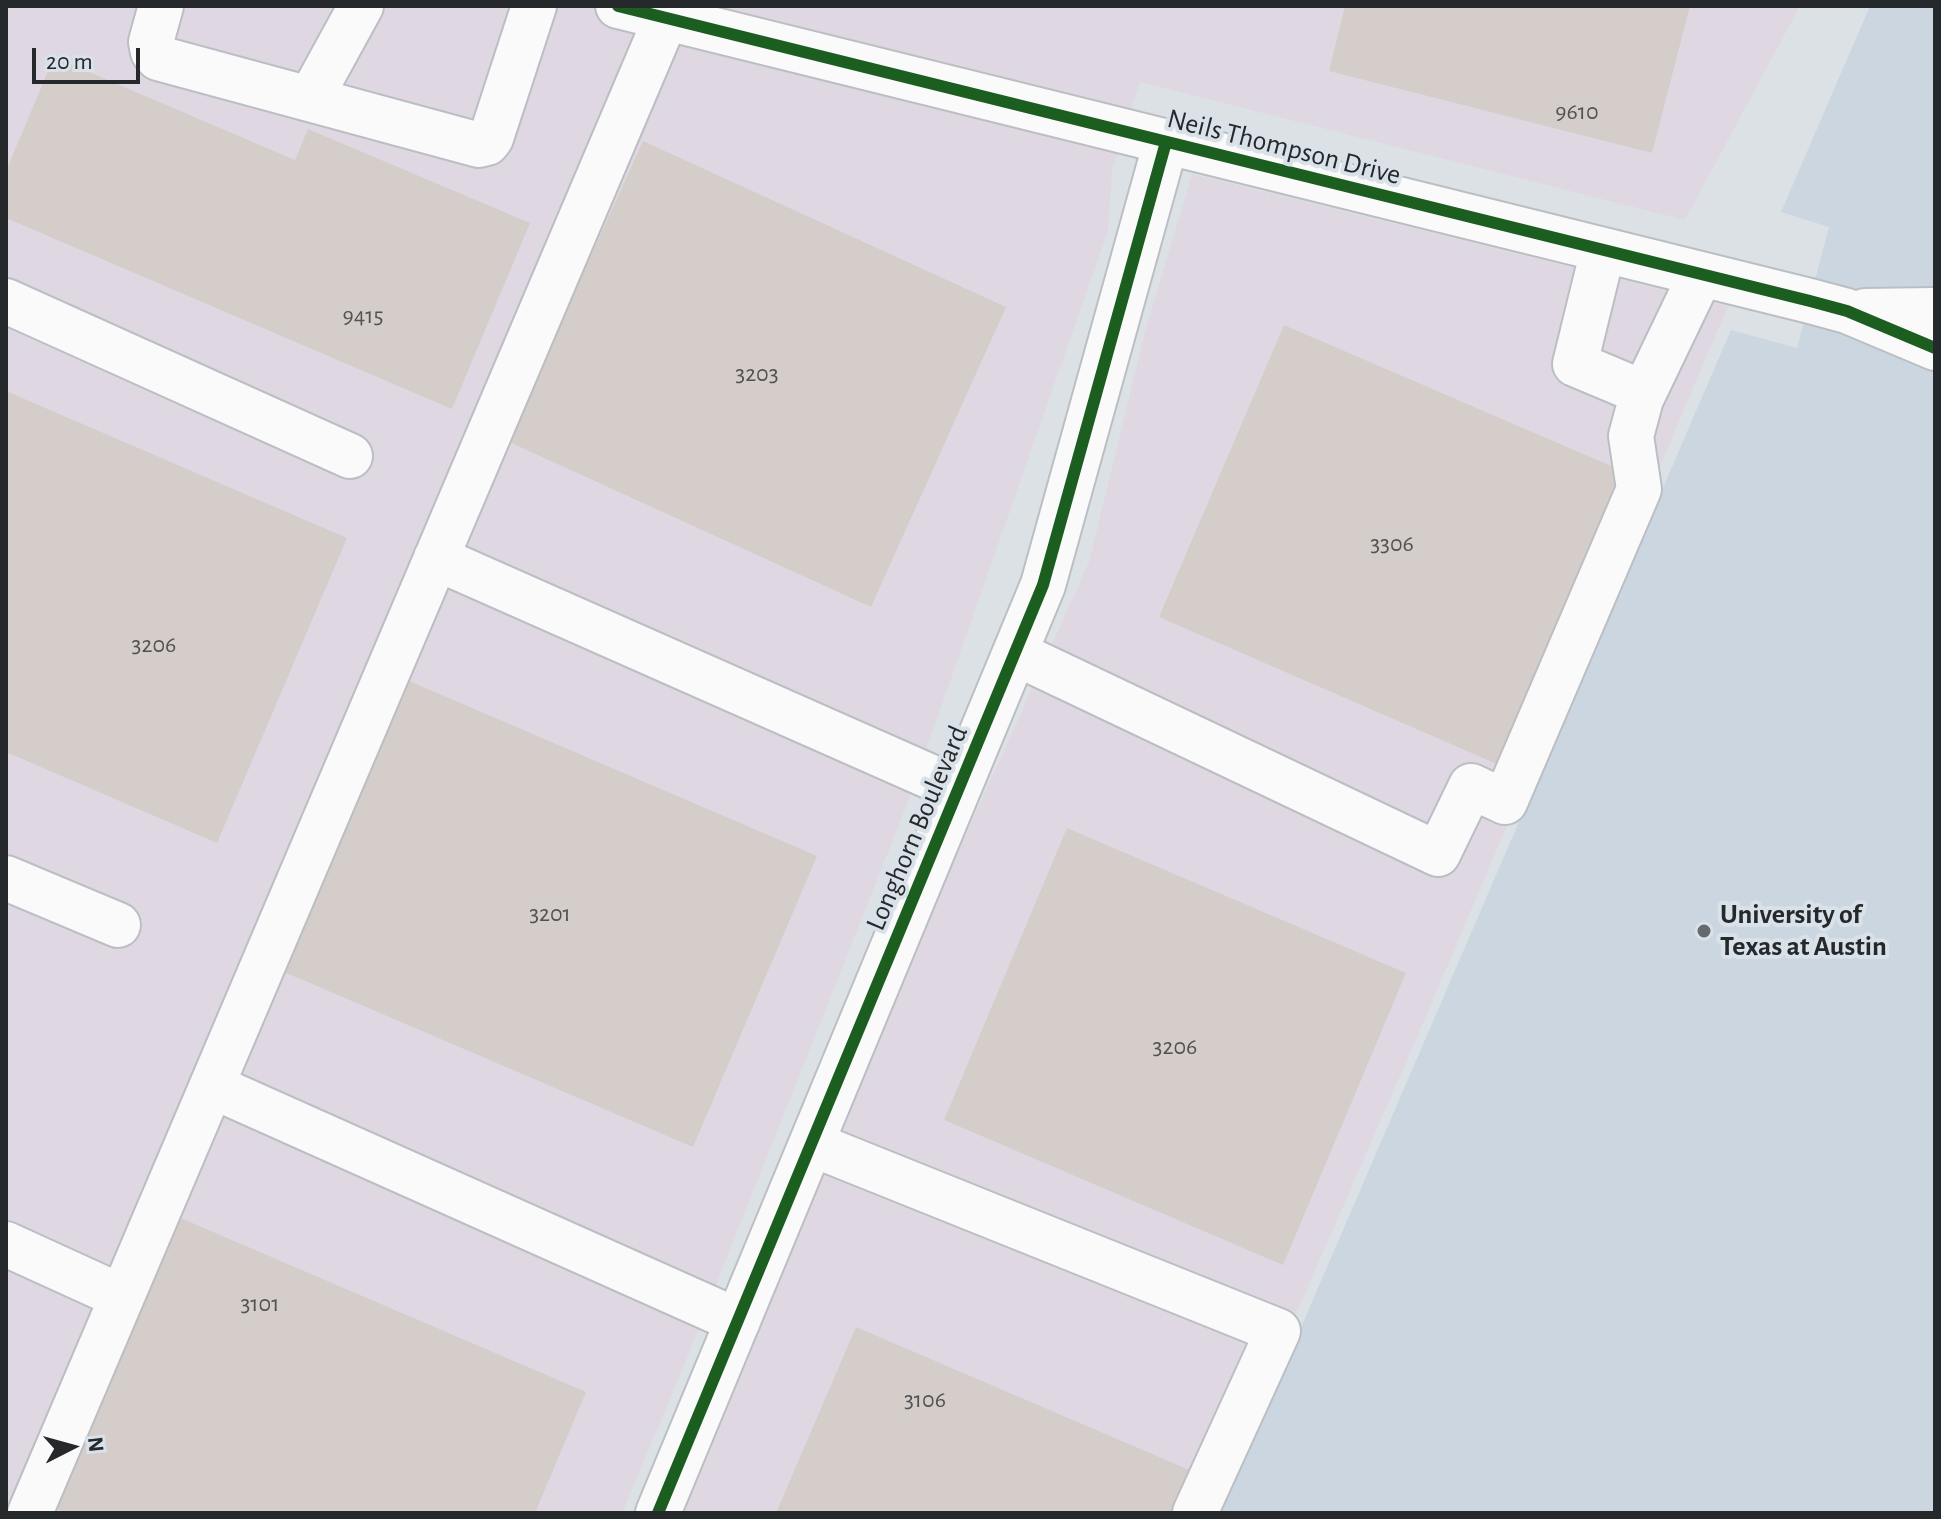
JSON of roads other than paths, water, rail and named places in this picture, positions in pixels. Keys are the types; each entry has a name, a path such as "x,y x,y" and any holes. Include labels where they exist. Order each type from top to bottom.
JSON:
{"street":[{"path":"161,6 151,42 158,58 479,145 491,138 534,6"},
{"path":"310,99 361,6"},
{"name":"Neils Thompson Drive","path":"618,6 1847,311 1935,348"},
{"path":"30,1513 666,18"},
{"name":"Longhorn Boulevard","path":"658,1513 1043,585 1166,142"},
{"path":"1603,250 1575,364 1644,393"},
{"path":"1015,653 1438,854 1471,786 1505,802 1639,489 1631,436 1644,393 1701,274"},
{"path":"6,301 350,456"},
{"name":"Neils Thompson Drive","path":"1847,311 1935,310"},
{"path":"436,558 958,789"},
{"path":"6,878 118,925"},
{"path":"212,1086 738,1321"},
{"path":"812,1144 1278,1331 1195,1513"},
{"path":"6,1244 122,1297"}],"place":[{"name":"University of Texas at Austin","path":"1704,931"}]}
